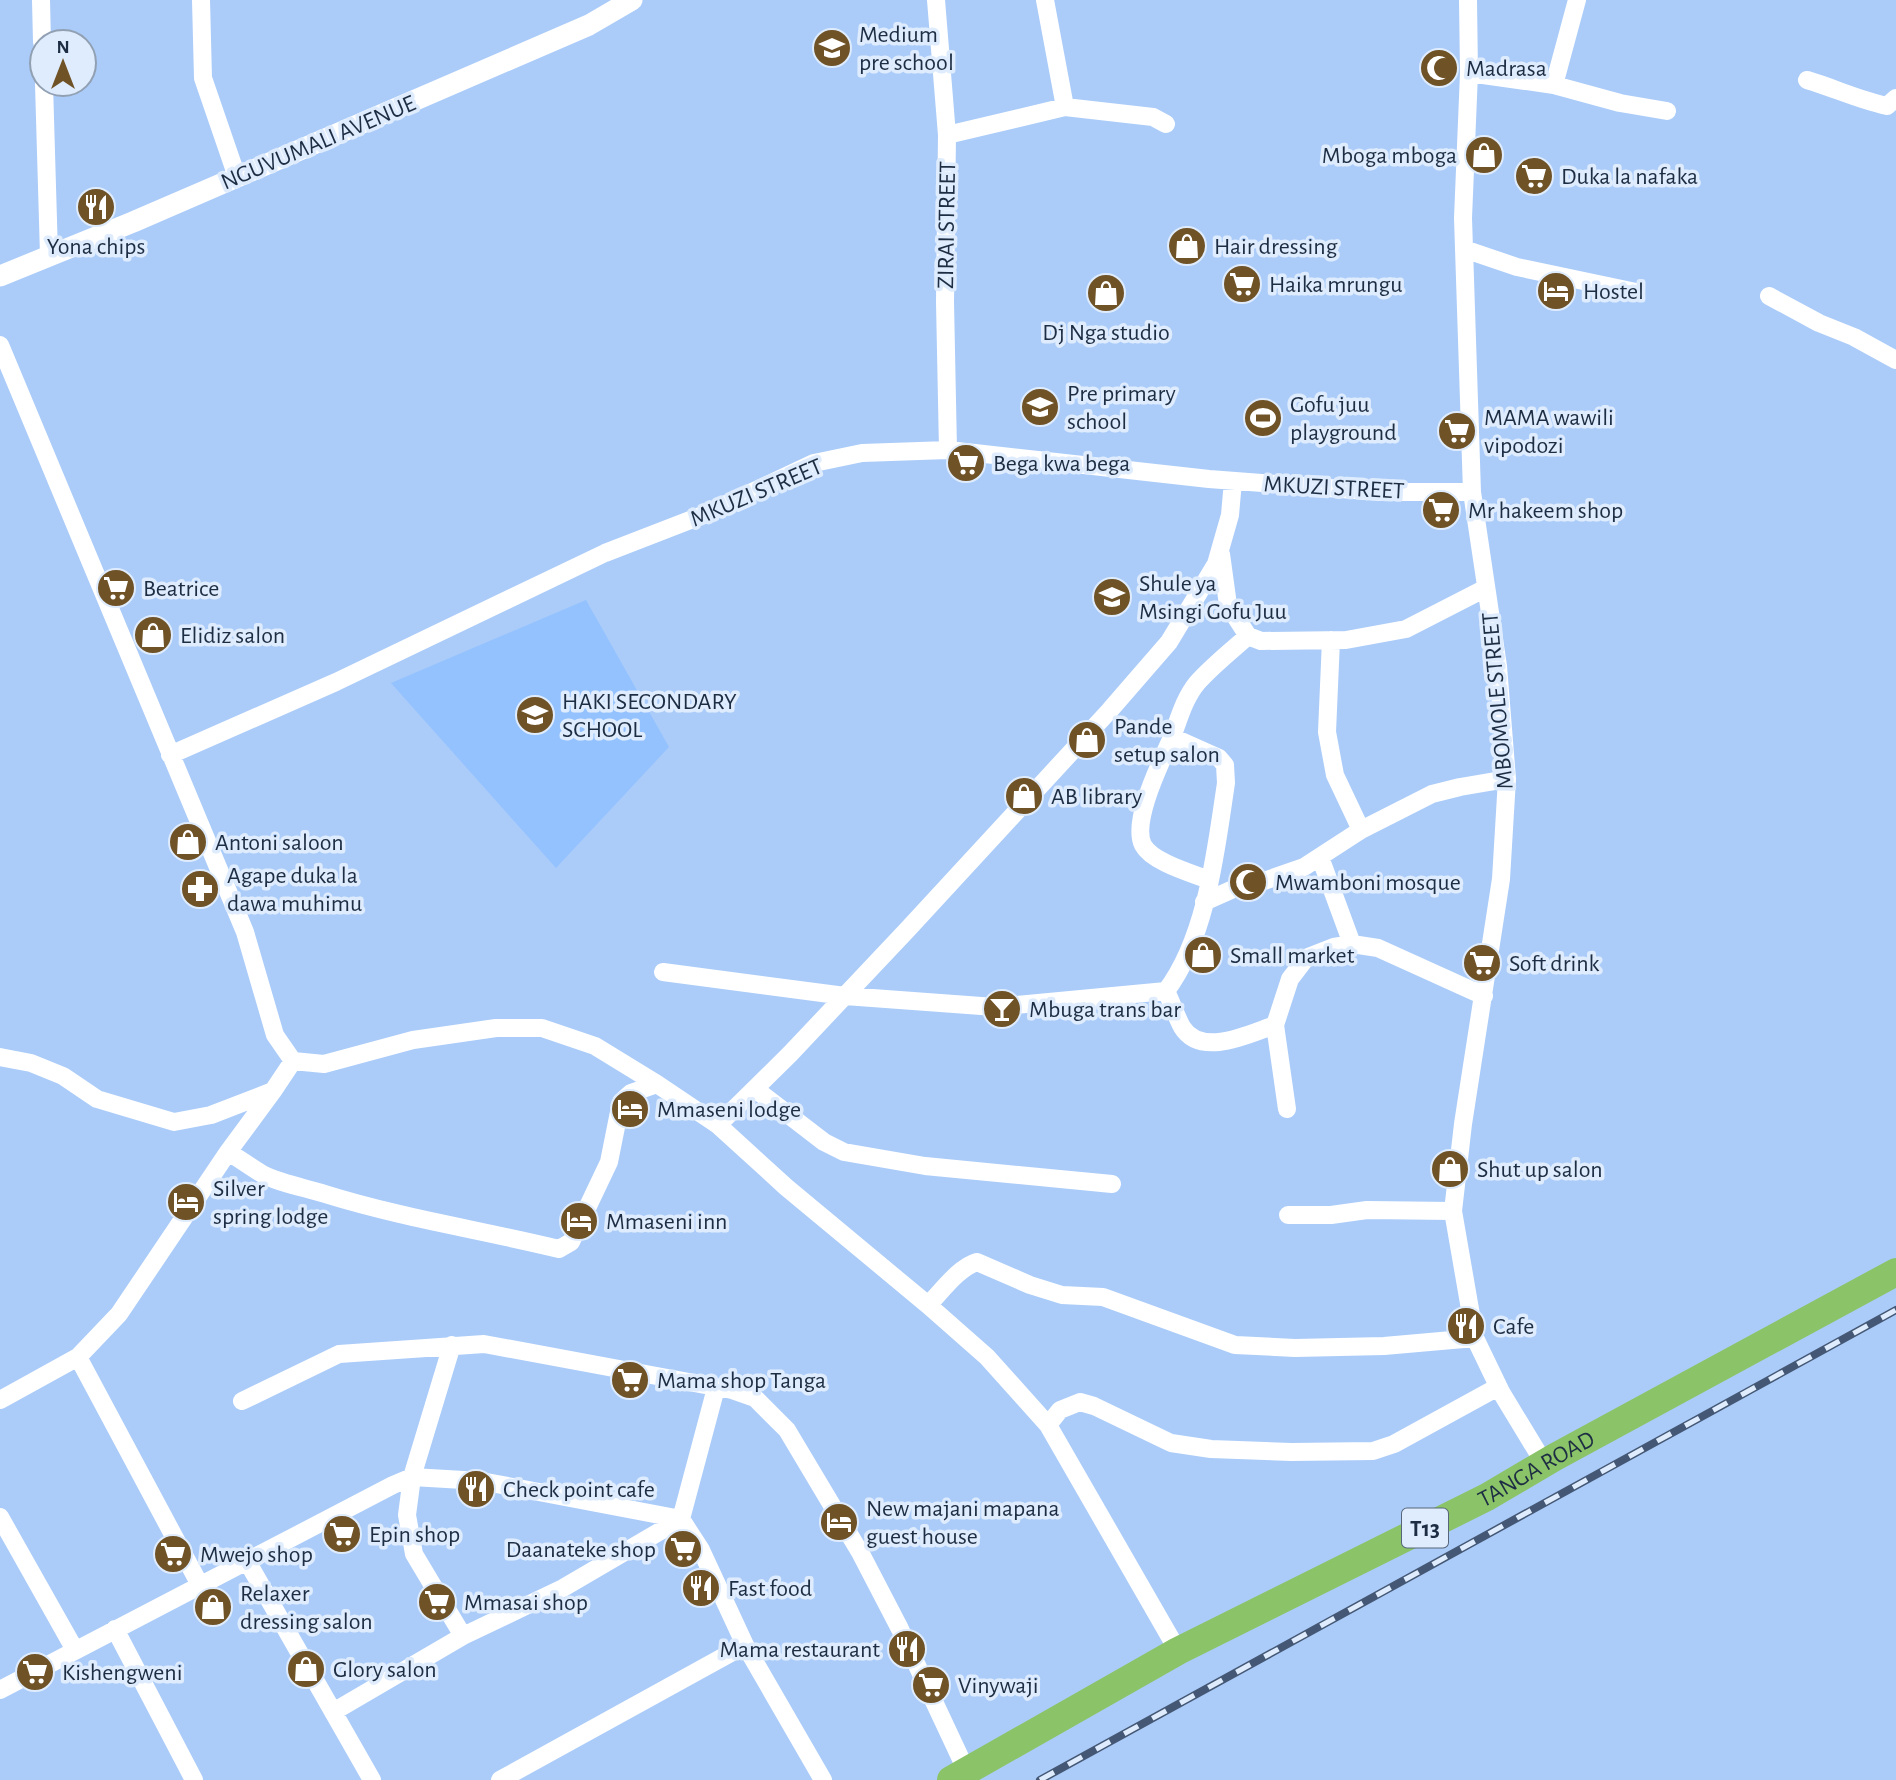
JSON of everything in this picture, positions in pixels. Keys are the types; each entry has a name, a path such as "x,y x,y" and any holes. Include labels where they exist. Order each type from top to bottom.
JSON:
{"highway":[{"name":"TANGA ROAD","path":"959,1776 1178,1651 1487,1497 1544,1463 1896,1272"}],"street":[{"path":"41,0 42,28"},
{"path":"201,0 203,78 237,177"},
{"name":"NGUVUMALI AVENUE","path":"0,275 237,177 589,25 632,0"},
{"name":"ZIRAI STREET","path":"936,0 947,135 945,302 948,450"},
{"path":"1045,0 1065,107"},
{"name":"MBOMOLE STREET","path":"1468,0 1469,73 1463,218 1472,492 1498,666 1507,779 1502,879 1463,1124 1453,1210 1475,1338 1498,1387 1544,1463"},
{"path":"1554,85 1577,0"},
{"path":"1469,73 1554,85 1620,103 1667,111"},
{"path":"1807,80 1863,101 1887,106 1896,98"},
{"path":"44,98 49,255"},
{"path":"947,135 1065,107 1153,117 1166,124"},
{"path":"1464,249 1517,267 1636,292"},
{"path":"1769,296 1896,360"},
{"path":"0,345 245,932 275,1035 293,1061 324,1064 413,1040 495,1028 542,1028 595,1046 718,1125 786,1187 987,1357 1048,1425 1178,1651"},
{"name":"MKUZI STREET","path":"170,755 336,682 605,553 703,514 814,463 862,453 948,450 1233,481 1381,492 1472,492"},
{"path":"718,1125 845,996 1170,642 1216,564 1230,515 1233,481"},
{"path":"1221,547 1228,605 1248,636 1261,641 1331,640 1406,629 1486,588"},
{"path":"1209,880 1156,858 1143,844 1141,828 1144,808 1185,704 1196,684 1248,636"},
{"path":"1331,640 1327,732 1335,775 1361,830"},
{"path":"663,972 845,996 995,1007 1166,991 1176,978 1198,931 1226,783 1225,765 1219,758 1172,737"},
{"path":"1204,902 1249,882 1265,881 1304,867 1361,830 1432,794 1460,786 1507,779"},
{"path":"1320,858 1352,944"},
{"path":"1287,1109 1275,1025 1290,979 1306,958 1334,947 1352,944 1378,948 1484,996"},
{"path":"1166,991 1183,1028 1194,1040 1211,1043 1275,1025"},
{"path":"0,1057 31,1063 63,1076 97,1100 173,1122 211,1115 273,1091"},
{"path":"0,1400 78,1357 119,1314 293,1061"},
{"path":"228,1152 266,1176 352,1202 402,1216 458,1225 502,1238 559,1249 571,1242 609,1162 621,1102 631,1093 656,1084"},
{"path":"755,1089 824,1142 844,1152 925,1167 1112,1184"},
{"path":"1288,1215 1331,1215 1367,1210 1453,1210"},
{"path":"928,1305 963,1270 977,1262 1030,1285 1062,1295 1103,1297 1235,1345 1295,1348 1384,1346 1475,1338"},
{"path":"242,1401 339,1354 484,1344 732,1390 755,1398 787,1430 861,1554 889,1607 959,1776"},
{"path":"452,1345 412,1477 407,1515 414,1554 463,1636"},
{"path":"78,1357 200,1585"},
{"path":"1048,1425 1060,1410 1080,1402 1094,1406 1171,1443 1211,1449 1373,1451 1394,1444 1498,1387"},
{"path":"333,1712 463,1636 563,1588 681,1519 716,1388"},
{"path":"0,1690 393,1485 412,1477 481,1481 681,1519 701,1550 746,1646 823,1780"},
{"path":"0,1517 75,1650"},
{"path":"247,1561 372,1780"},
{"path":"115,1629 194,1780"},
{"path":"500,1780 746,1646"}],"shaded area":[{"name":"HAKI SECONDARY SCHOOL","path":"586,600 669,747 556,868 391,683"}],"railway":[{"path":"1040,1780 1896,1310"}],"place":[{"name":"Medium pre school","path":"832,48"},
{"name":"Madrasa","path":"1439,68"},
{"name":"Mboga mboga","path":"1484,155"},
{"name":"Duka la nafaka","path":"1534,176"},
{"name":"Yona chips","path":"96,207"},
{"name":"Hair dressing","path":"1187,246"},
{"name":"Haika mrungu","path":"1242,284"},
{"name":"Hostel","path":"1556,291"},
{"name":"Dj Nga studio","path":"1106,293"},
{"name":"Pre primary school","path":"1040,407"},
{"name":"Gofu juu playground","path":"1263,418"},
{"name":"MAMA wawili vipodozi","path":"1457,431"},
{"name":"Bega kwa bega","path":"966,463"},
{"name":"Mr hakeem shop","path":"1441,510"},
{"name":"Beatrice","path":"116,588"},
{"name":"Shule ya Msingi Gofu Juu","path":"1112,597"},
{"name":"Elidiz salon","path":"153,635"},
{"name":"HAKI SECONDARY SCHOOL","path":"535,715"},
{"name":"Pande setup salon","path":"1087,740"},
{"name":"AB library","path":"1024,796"},
{"name":"Antoni saloon","path":"188,842"},
{"name":"Mwamboni mosque","path":"1248,882"},
{"name":"Agape duka la dawa muhimu","path":"200,889"},
{"name":"Small market","path":"1203,955"},
{"name":"Soft drink","path":"1482,963"},
{"name":"Mbuga trans bar","path":"1002,1009"},
{"name":"Mmaseni lodge","path":"630,1109"},
{"name":"Shut up salon","path":"1450,1169"},
{"name":"Silver spring lodge","path":"186,1202"},
{"name":"Mmaseni inn","path":"579,1221"},
{"name":"Cafe","path":"1466,1326"},
{"name":"Mama shop Tanga","path":"630,1380"},
{"name":"Check point cafe","path":"476,1489"},
{"name":"New majani mapana guest house","path":"839,1522"},
{"name":"Epin shop","path":"342,1534"},
{"name":"Daanateke shop","path":"683,1549"},
{"name":"Mwejo shop","path":"173,1554"},
{"name":"Fast food","path":"701,1588"},
{"name":"Mmasai shop","path":"437,1602"},
{"name":"Relaxer dressing salon","path":"213,1607"},
{"name":"Mama restaurant","path":"907,1649"},
{"name":"Glory salon","path":"306,1669"},
{"name":"Kishengweni","path":"35,1672"},
{"name":"Vinywaji","path":"931,1685"}]}
